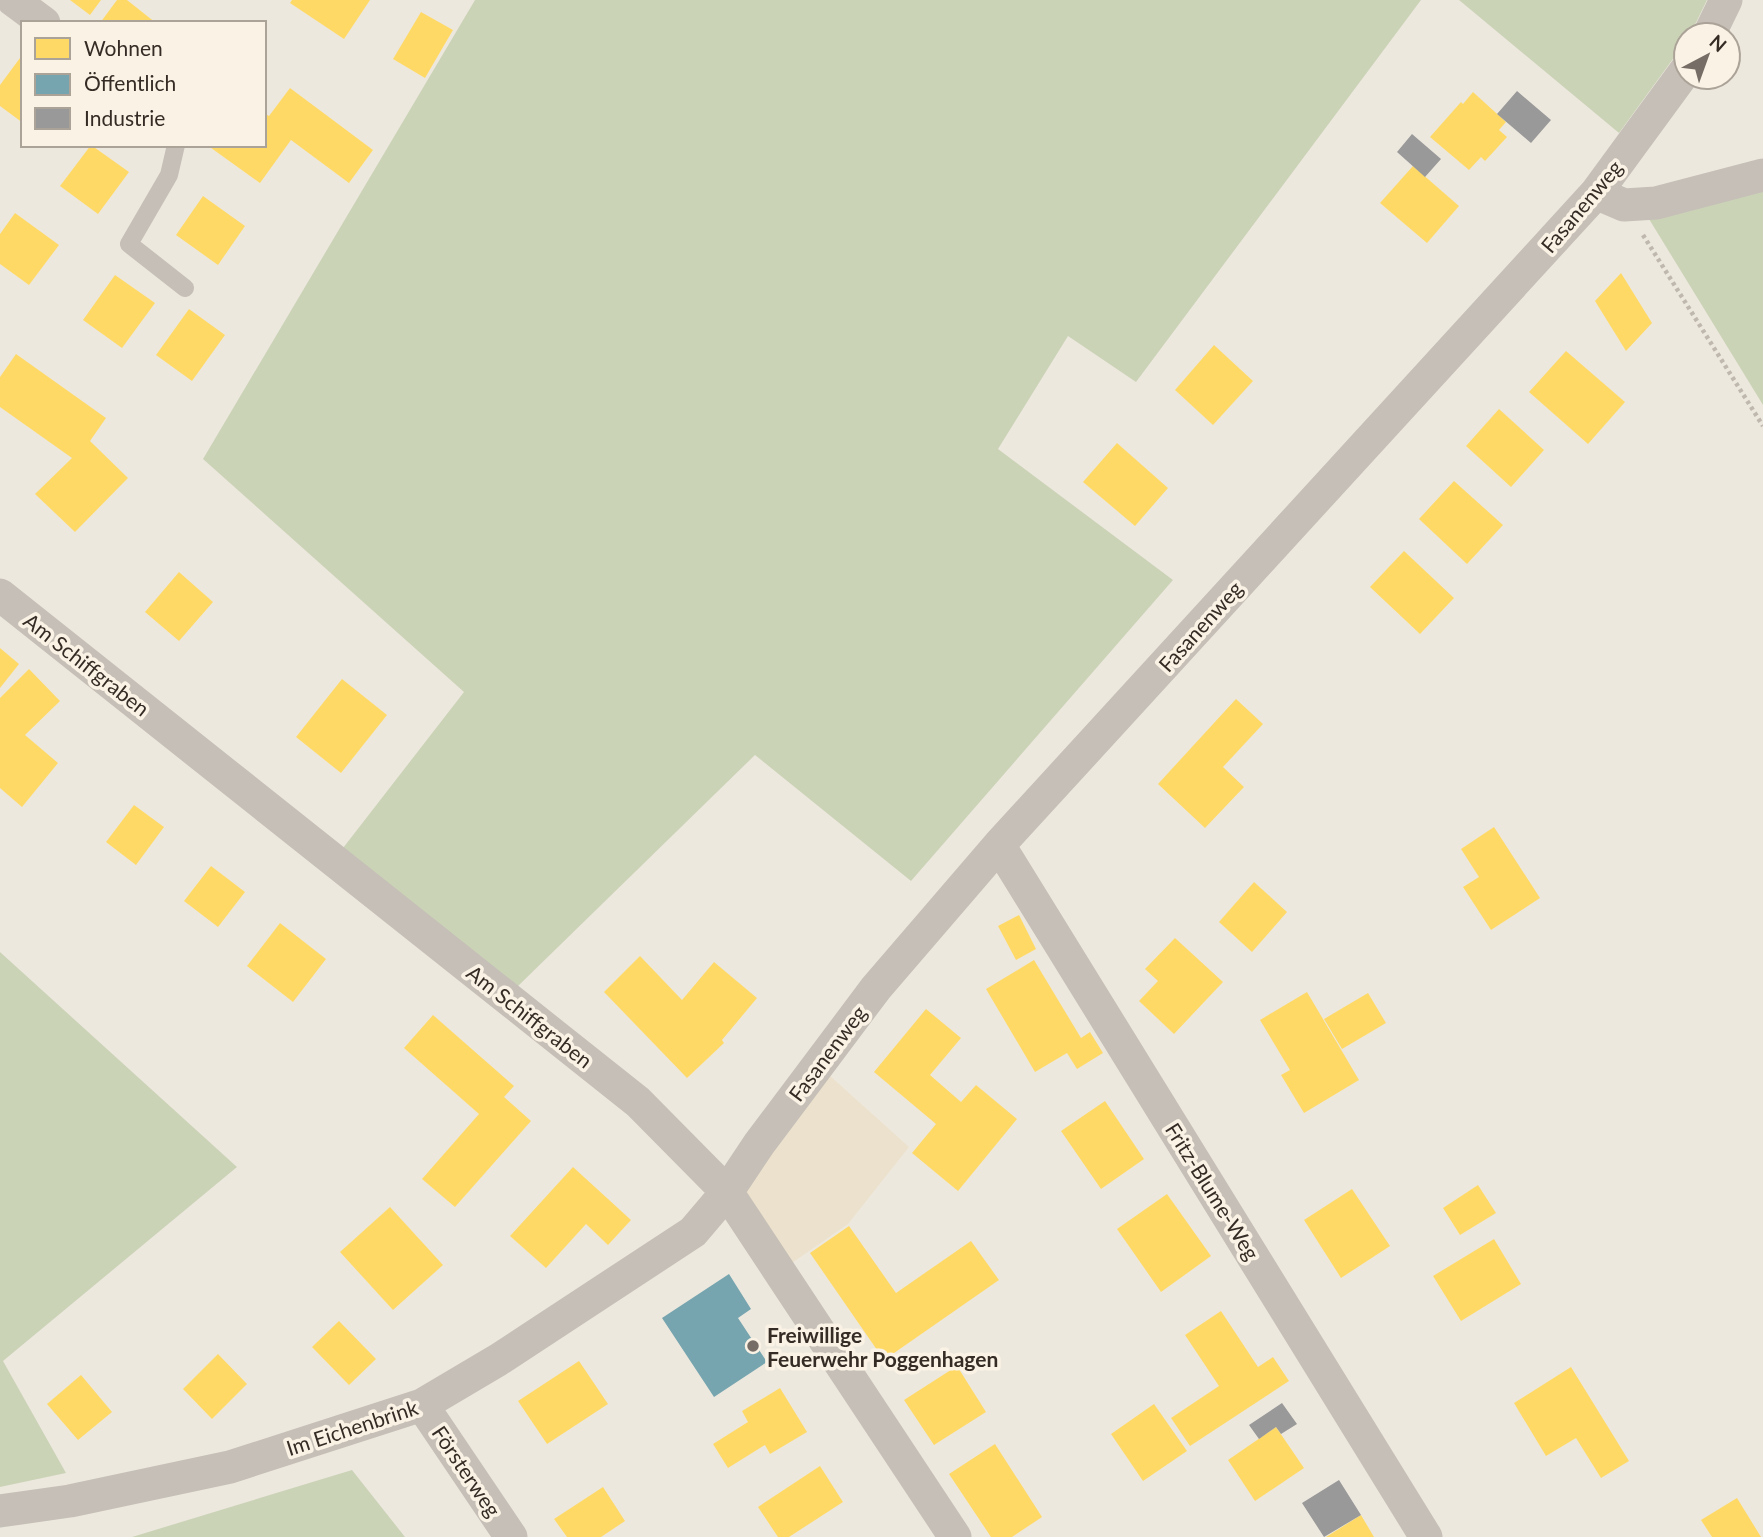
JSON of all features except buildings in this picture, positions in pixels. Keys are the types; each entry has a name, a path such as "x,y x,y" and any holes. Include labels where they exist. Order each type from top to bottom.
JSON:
{"street":[{"path":"13,0 41,21"},
{"path":"1716,21 1726,0"},
{"name":"Fasanenweg","path":"727,1192 759,1144 876,988 999,845 1610,199 1674,91"},
{"path":"1610,199 1656,204 1763,175"},
{"name":"Am Schiffgraben","path":"0,595 638,1102 727,1192 955,1537"},
{"name":"Fritz-Blume-Weg","path":"999,845 1426,1537"},
{"name":"Im Eichenbrink","path":"0,1511 70,1501 230,1467 422,1405 498,1360 693,1232 727,1192"},
{"name":"Försterweg","path":"422,1405 511,1537"}],"lane":[{"path":"176,147 169,174 129,244 185,288"}],"path":[{"path":"1610,199 1763,426"}],"green space":[{"path":"475,0 1421,0 1136,382 1068,336 998,449 1173,580 911,881 755,755 516,988 343,848 464,692 203,459"},
{"path":"1459,0 1707,0 1697,21 1672,21 1672,60 1619,133"},
{"path":"1763,189 1763,405 1649,219"},
{"path":"0,952 237,1167 3,1361 66,1473 0,1487"},
{"path":"352,1470 405,1537 132,1537"}],"shaded area":[{"path":"818,1065 909,1147 848,1224 779,1272 727,1192"}],"place":[{"name":"Freiwillige Feuerwehr Poggenhagen","path":"753,1346"}]}
